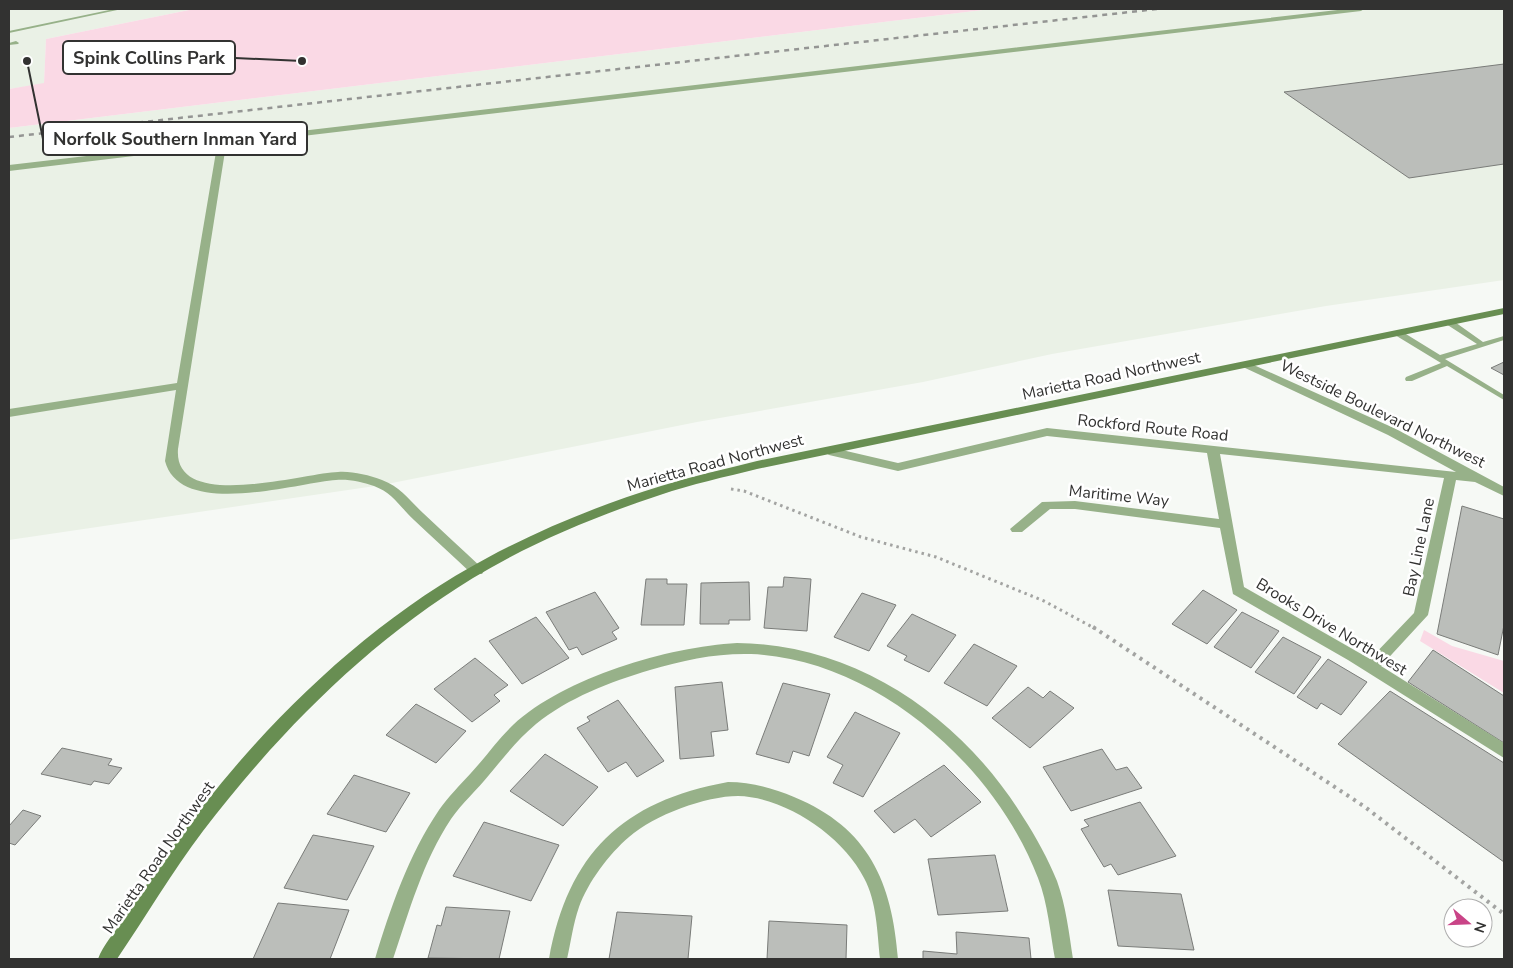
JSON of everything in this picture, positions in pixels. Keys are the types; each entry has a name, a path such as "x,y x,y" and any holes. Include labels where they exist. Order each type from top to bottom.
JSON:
{"main road":[{"name":"Marietta Road Northwest","path":"107,959 197,826 255,756 316,693 394,626 477,571 531,542 656,492 696,481 829,451 1504,312"}],"street":[{"path":"9,168 1361,9"},
{"path":"222,143 172,464 180,475 194,485 212,489 234,490 336,476 375,482 397,492 414,512 477,571"},
{"name":"Westside Boulevard Northwest","path":"1247,365 1392,432 1504,492"},
{"path":"9,413 183,385"},
{"name":"Rockford Route Road","path":"829,451 898,467 1047,432 1478,478"},
{"name":"Brooks Drive Northwest","path":"1213,450 1238,590 1371,668 1504,751"},
{"name":"Bay Line Lane","path":"1371,668 1421,615 1451,475"},
{"name":"Maritime Way","path":"1017,530 1047,505 1075,505 1226,524"},
{"path":"384,959 417,868 444,815 521,728 564,698 608,677 657,662 708,651 766,649 816,660 865,677 914,707 954,741 994,786 1025,834 1051,889 1064,959"},
{"path":"558,959 570,906 597,863 625,830 660,809 700,796 739,789 786,801 820,818 848,841 871,873 884,909 889,959"}],"lane":[{"path":"9,32 120,9"},
{"path":"9,44 16,43"},
{"path":"1449,322 1483,345"},
{"path":"1398,333 1504,398"},
{"path":"1439,358 1504,338"},
{"path":"1409,380 1448,363"}],"path":[{"path":"696,481 744,491 861,537 936,557 1052,605 1098,630 1365,807 1504,914"}],"shaded area":[{"path":"9,9 194,9 46,39 44,84 9,89"},
{"path":"194,9 991,9 9,128 9,89 44,83 46,39"},
{"path":"991,9 1504,9 1504,280 1326,306 1052,354 923,382 697,422 382,485 9,540 9,128"},
{"path":"1424,630 1452,646 1504,661 1504,693 1420,641"}],"building":[{"path":"1504,64 1504,164 1409,178 1284,92"},
{"path":"1504,362 1504,375 1491,368"},
{"path":"1462,506 1504,519 1504,625 1498,655 1437,634"},
{"path":"784,577 811,579 807,631 764,628 768,587 783,587"},
{"path":"646,579 667,579 667,584 687,584 684,625 641,625"},
{"path":"749,582 750,620 729,620 729,624 700,624 701,583"},
{"path":"1203,590 1237,610 1207,644 1172,624"},
{"path":"595,592 619,628 612,632 617,639 582,655 577,647 569,650 546,612"},
{"path":"862,593 896,605 869,651 834,637"},
{"path":"1242,612 1279,631 1251,668 1214,647"},
{"path":"912,614 956,635 929,672 904,660 907,656 887,646"},
{"path":"536,617 569,658 522,684 489,641"},
{"path":"1283,637 1321,657 1294,694 1255,672"},
{"path":"974,644 1017,666 987,706 944,683"},
{"path":"1433,650 1504,696 1504,743 1408,682"},
{"path":"475,658 508,685 494,695 500,701 472,722 434,689"},
{"path":"1328,659 1367,682 1341,715 1321,703 1317,709 1297,697"},
{"path":"722,682 728,730 711,732 714,756 680,759 675,687"},
{"path":"783,683 830,694 809,756 793,751 789,763 756,754"},
{"path":"1028,687 1043,698 1050,691 1074,708 1030,748 992,718"},
{"path":"1390,691 1504,763 1504,862 1338,744"},
{"path":"618,700 664,761 637,777 626,762 608,772 577,728 590,721 587,717"},
{"path":"416,704 466,731 436,763 386,735"},
{"path":"855,712 900,733 863,797 833,783 843,765 827,757"},
{"path":"62,748 112,759 108,765 122,768 109,784 94,781 91,785 41,774"},
{"path":"1102,749 1116,770 1127,767 1142,788 1071,811 1043,767"},
{"path":"545,754 598,787 563,826 510,791"},
{"path":"944,765 981,802 931,837 915,819 894,833 874,811"},
{"path":"354,775 410,793 386,832 327,814"},
{"path":"1140,802 1176,856 1118,875 1111,864 1104,867 1081,829 1089,826 1084,820"},
{"path":"23,810 41,816 15,845 9,843 9,826"},
{"path":"484,822 559,845 531,901 453,876"},
{"path":"313,835 374,846 347,900 284,888"},
{"path":"995,855 1008,911 938,915 928,859"},
{"path":"1108,890 1181,894 1194,950 1118,946"},
{"path":"278,903 349,910 330,959 253,959"},
{"path":"446,907 510,911 499,959 428,958 437,925 441,926"},
{"path":"617,912 692,916 688,959 609,959"},
{"path":"769,921 847,925 846,959 767,959"},
{"path":"956,932 1029,938 1031,959 923,959 923,951 957,954"}],"railway":[{"path":"9,137 1157,9"}],"place":[{"name":"Norfolk Southern Inman Yard","path":"27,61"},
{"name":"Spink Collins Park","path":"302,61"}]}
